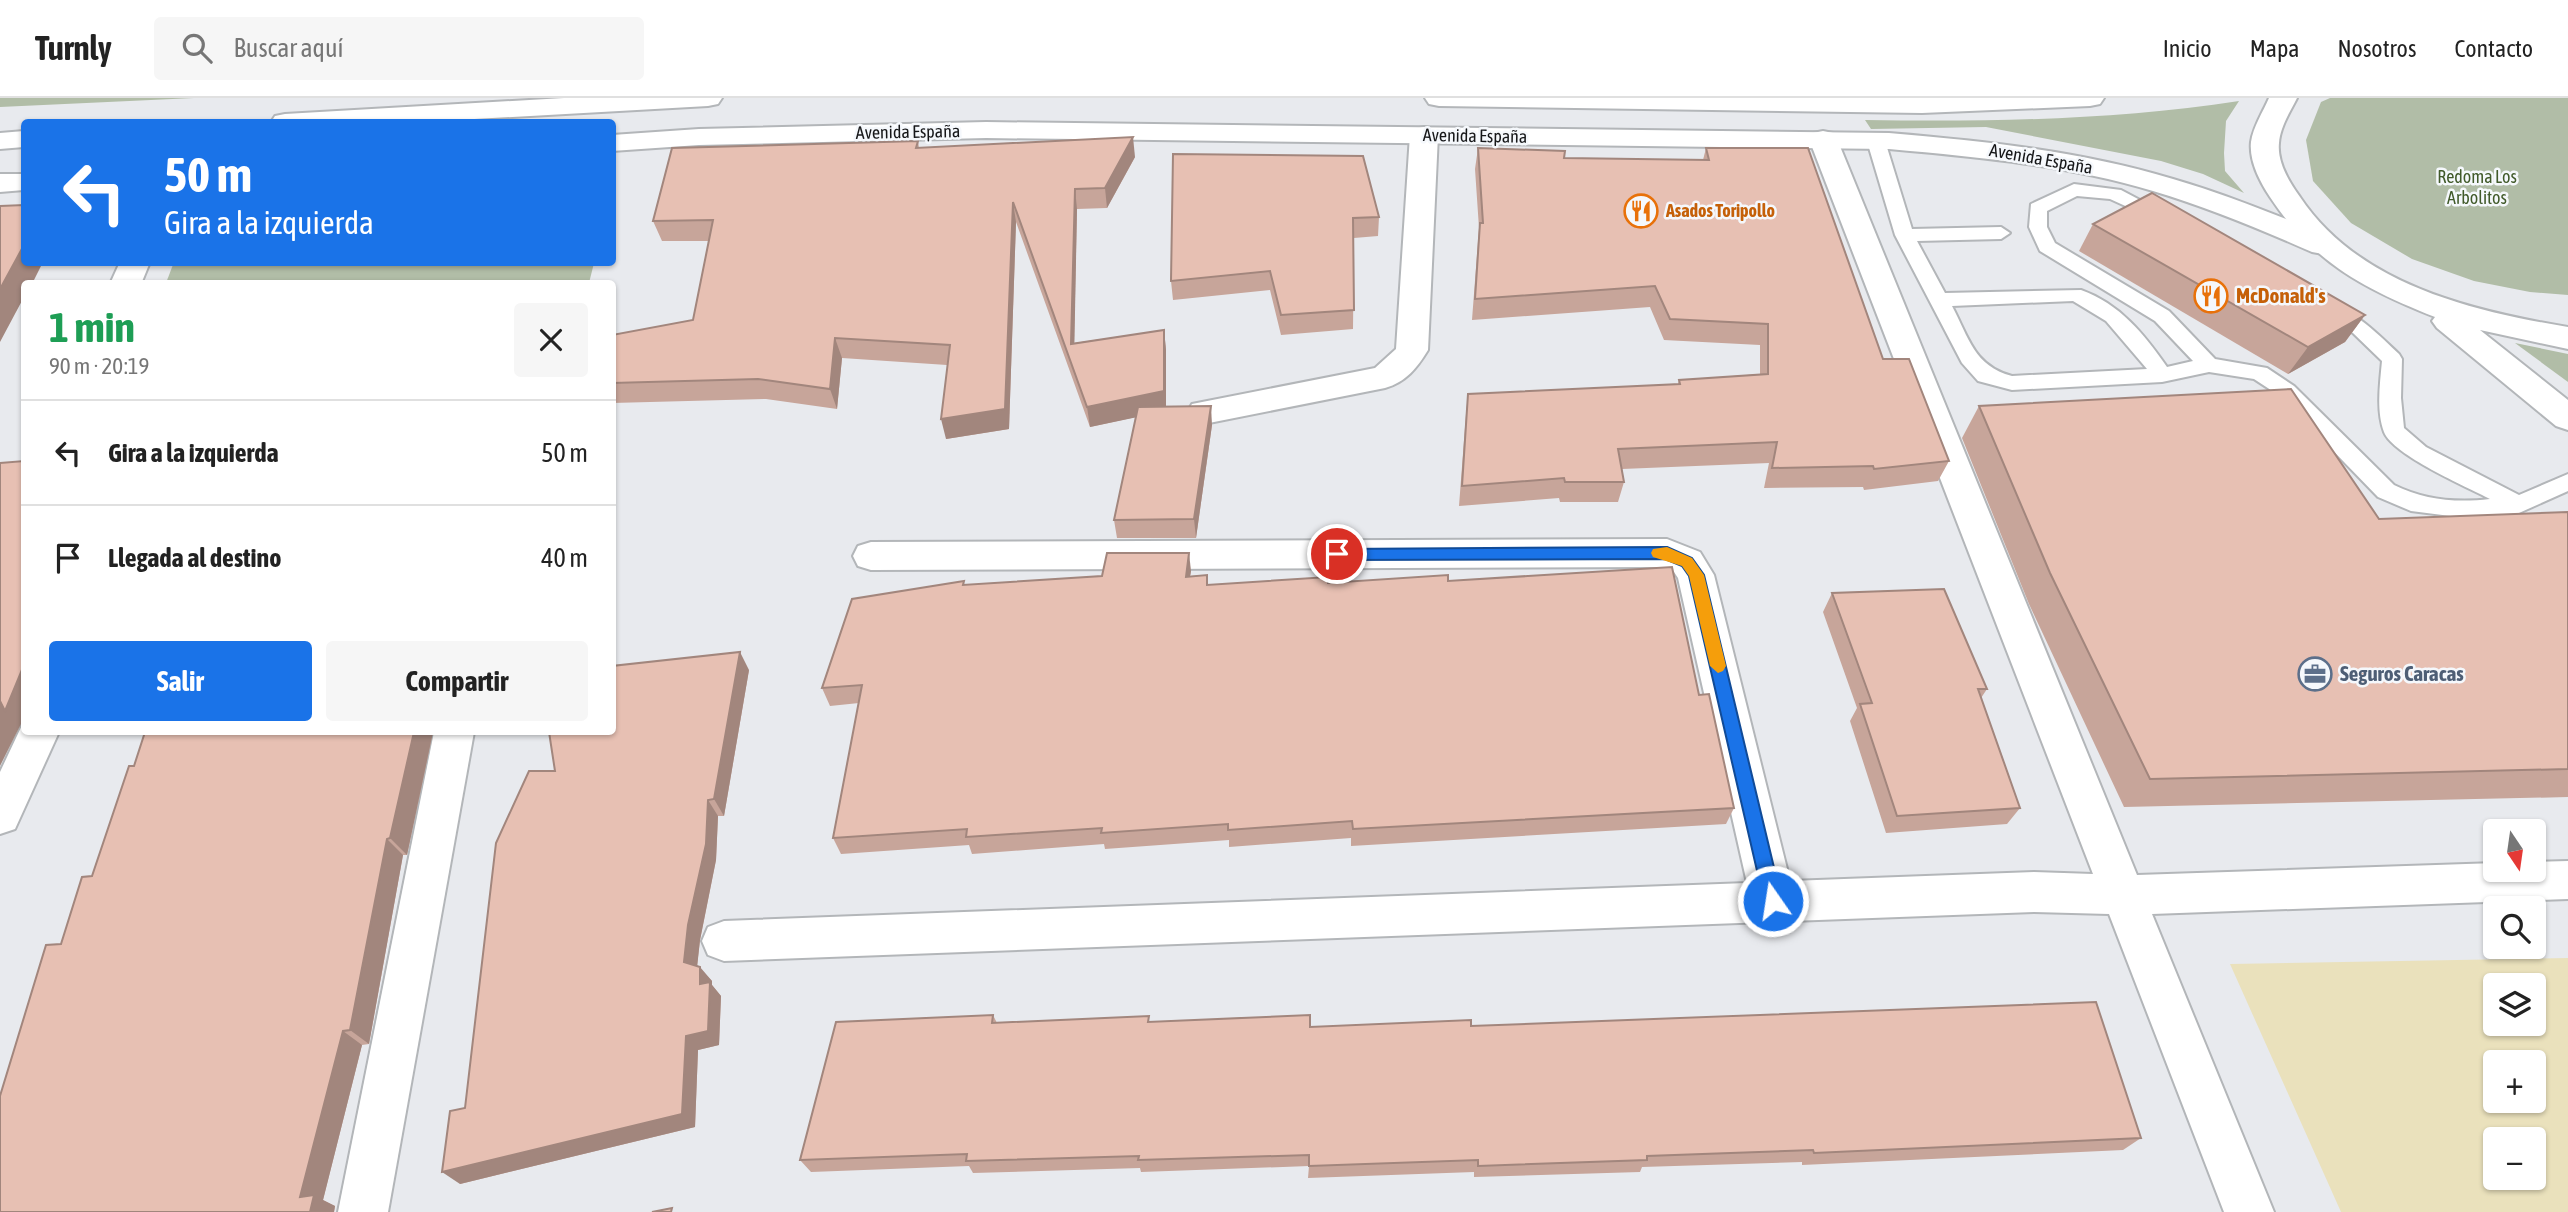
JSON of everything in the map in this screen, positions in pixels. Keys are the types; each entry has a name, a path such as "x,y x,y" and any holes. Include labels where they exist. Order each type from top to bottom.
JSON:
{"street":[{"path":"338,119 708,98"},
{"name":"Avenida España","path":"1439,98 1867,101 1922,105 2090,98"},
{"path":"2283,98 2265,143 2270,169 2296,215 2323,245 2364,274 2419,298 2506,329 2568,338"},
{"name":"Avenida España","path":"616,143 699,137 986,130 1876,141 2008,151 2087,166 2200,196 2323,245"},
{"path":"1204,412 1385,377 1401,365 1412,350 1424,135"},
{"path":"0,141 21,139"},
{"path":"1823,139 2249,1212"},
{"path":"0,183 21,182"},
{"path":"2419,298 2508,366 2568,418"},
{"path":"871,556 1667,553 1687,562 1696,575 1773,901"},
{"path":"0,816 38,735"},
{"path":"363,1212 453,735"},
{"path":"724,941 2034,892 2122,895 2568,880"}],"lane":[{"path":"1876,141 1904,235 1972,363 1985,376 2012,383 2162,375 2209,365 2260,373 2287,391 2386,491 2411,503 2466,510 2519,505 2568,482"},
{"path":"2184,229 2114,194 2074,190 2038,208 2038,227 2047,247 2162,316 2209,365"},
{"path":"1904,235 2001,233"},
{"path":"1937,300 2074,295 2092,299 2137,340 2162,375"},
{"path":"2313,302 2360,328 2392,359 2390,398 2394,431 2418,452 2519,505"}],"green space":[{"path":"0,98 194,98 0,107"},
{"name":"Redoma Los Arbolitos","path":"2330,98 2568,98 2568,295 2530,292 2474,281 2412,259 2351,223 2313,181 2306,140 2321,102"},
{"path":"2239,101 2226,121 2224,153 2225,171 2244,193 2203,174 2161,161 1986,127 1871,129 1865,120 1959,121 2100,116"},
{"path":"172,266 593,266 590,280 167,280"},
{"path":"2515,343 2568,354 2568,382"}],"sand":[{"path":"2568,958 2568,1212 2341,1212 2230,964"}],"building":[{"path":"1133,137 1105,188 1075,189 1071,344 1164,330 1164,391 1087,407 1013,202 1005,409 941,419 950,345 835,338 830,389 758,379 616,383 616,334 693,320 713,220 653,221 672,148 918,141 916,148"},
{"path":"1478,148 1565,151 1564,158 1709,160 1706,148 1808,148 1883,359 1909,359 1949,461 1874,469 1873,466 1772,468 1777,442 1618,449 1624,482 1565,482 1564,478 1462,486 1468,394 1680,384 1679,380 1768,374 1768,324 1670,319 1655,286 1475,299 1480,223 1483,223"},
{"path":"1173,154 1363,156 1379,217 1353,218 1354,310 1281,315 1270,271 1171,281"},
{"path":"2152,193 2365,315 2308,347 2093,224"},
{"path":"21,205 21,250 0,289 0,206"},
{"name":"Seguros Caracas","path":"2291,389 2379,519 2568,512 2568,769 2150,779 2050,573 1979,406"},
{"path":"1211,406 1194,519 1114,520 1138,407"},
{"path":"21,461 21,672 5,711 0,701 0,463"},
{"path":"1107,553 1189,553 1186,577 1207,575 1207,585 1328,577 1328,583 1448,575 1448,581 1672,567 1699,695 1709,694 1734,808 1353,829 1352,821 1228,830 1228,824 1101,833 1102,828 966,837 967,829 833,838 862,685 822,688 852,599 964,581 963,585 1102,576"},
{"path":"1944,589 1987,689 1978,689 2020,808 1897,816 1860,704 1872,703 1832,593"},
{"path":"740,652 714,799 708,800 706,844 688,925 684,962 700,967 700,984 710,982 708,1031 686,1036 682,1114 442,1172 450,1111 465,1108 496,843 529,771 555,771 549,735 616,735 616,666"},
{"path":"144,735 413,735 390,838 387,839 350,1030 343,1031 300,1197 314,1195 310,1212 0,1212 0,1096 46,945 61,944 82,877 92,876 129,766 134,766"},
{"path":"2096,1002 2141,1138 1814,1153 1813,1150 1647,1156 1647,1160 1478,1166 1478,1160 1309,1166 1309,1155 966,1161 967,1154 800,1160 836,1022 993,1015 992,1023 1149,1016 1148,1022 1310,1015 1310,1027 1471,1020 1471,1026"},
{"path":"672,1208 671,1212 652,1212"}],"slow traffic":[{"path":"1658,553 1667,553 1687,562 1696,575 1718,666"}],"place":[{"name":"Asados Toripollo","path":"1641,211"},
{"name":"McDonald's","path":"2211,296"},
{"name":"Seguros Caracas","path":"2315,674"}],"route":[{"path":"1337,554 1667,553 1687,562 1696,575 1773,901"}]}
